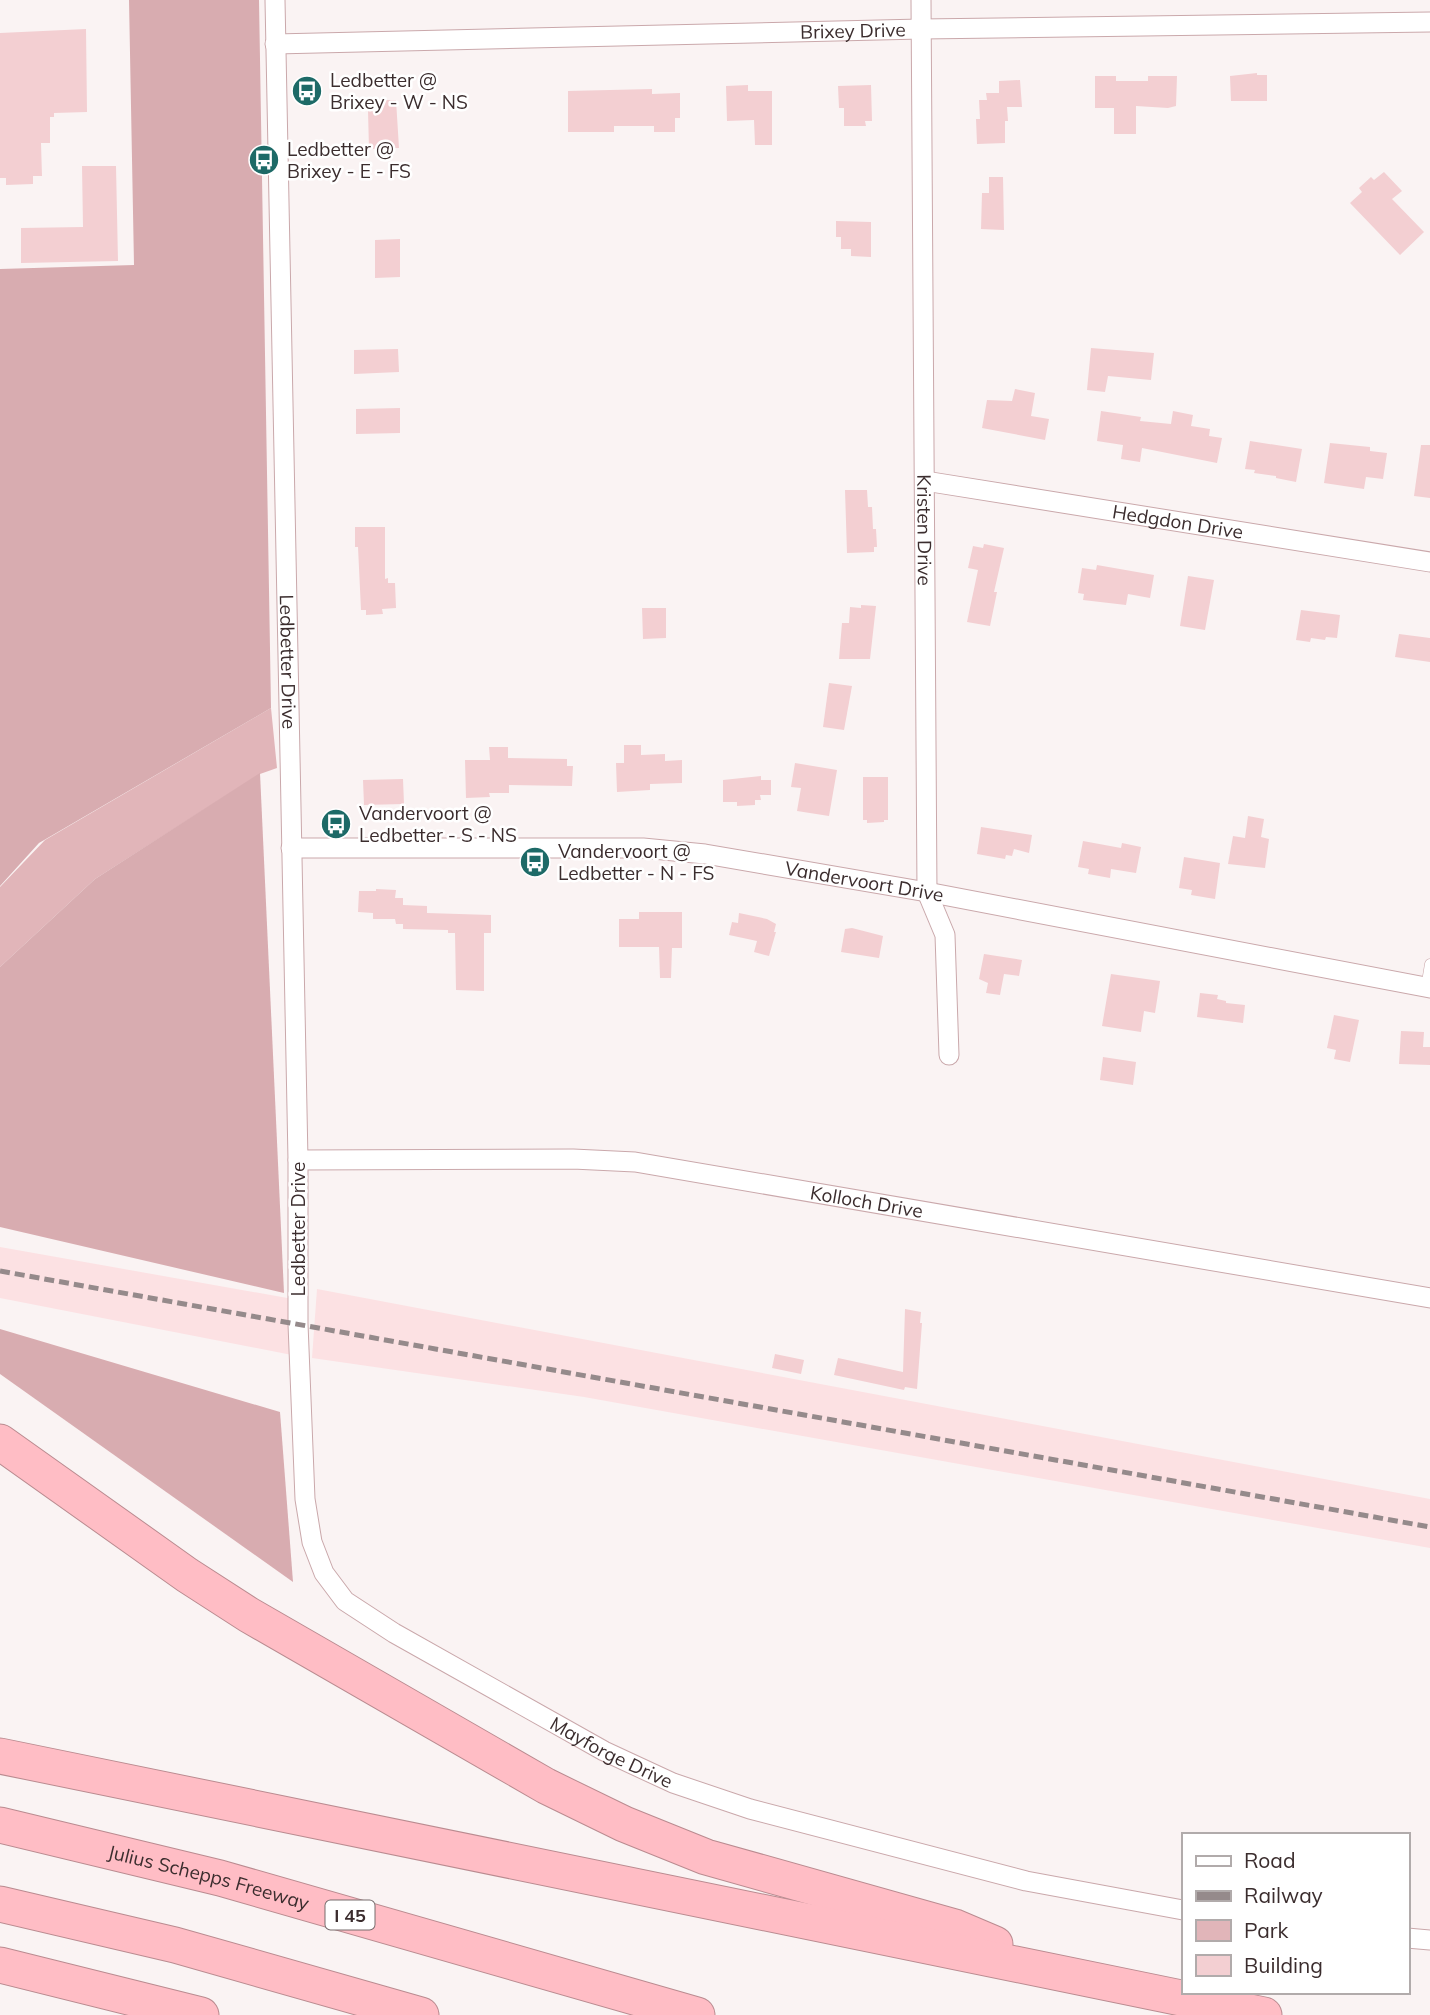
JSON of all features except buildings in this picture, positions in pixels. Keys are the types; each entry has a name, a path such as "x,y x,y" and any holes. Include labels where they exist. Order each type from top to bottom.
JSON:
{"highway":[{"path":"0,1442 187,1575 249,1615 546,1786 624,1824 706,1857 955,1927 1077,1977"},
{"path":"0,1756 1264,2015"},
{"name":"Julius Schepps Freeway","path":"0,1825 246,1885 697,2015"},
{"path":"0,1904 175,1945 421,2015"},
{"path":"0,1965 201,2015"}],"street":[{"name":"Ledbetter Drive","path":"275,0 298,1160 298,1324"},
{"name":"Kristen Drive","path":"921,0 927,892 945,935 949,1055"},
{"name":"Brixey Drive","path":"275,44 921,29 1430,22"},
{"name":"Hedgdon Drive","path":"925,481 1430,562"},
{"name":"Vandervoort Drive","path":"291,848 643,848 705,854 927,892 1428,988"},
{"name":"Kolloch Drive","path":"298,1160 573,1159 635,1162 1430,1298"},
{"name":"Mayforge Drive","path":"298,1324 305,1499 312,1542 324,1573 345,1601 394,1633 604,1751 673,1783 750,1809 1026,1881 1182,1910"},
{"path":"1409,1938 1430,1940"}],"lane":[{"path":"1428,988 1430,964"}],"shaded area":[{"path":"129,0 259,0 271,708 39,843 0,886 0,269 134,265"},
{"path":"260,773 284,1293 0,1227 0,967 95,879"},
{"path":"0,1247 293,1299 297,1356 0,1298"},
{"path":"317,1289 1430,1499 1430,1548 584,1397 312,1358"},
{"path":"0,1329 280,1412 293,1582 0,1374"}],"green space":[{"path":"271,708 277,768 260,774 95,879 0,967 0,887 45,840"}],"railway":[{"path":"0,1271 1430,1527"}],"place":[{"name":"Ledbetter @ Brixey - W - NS","path":"307,91"},
{"name":"Ledbetter @ Brixey - E - FS","path":"264,160"},
{"name":"Vandervoort @ Ledbetter - S - NS","path":"336,824"},
{"name":"Vandervoort @ Ledbetter - N - FS","path":"535,862"}]}
